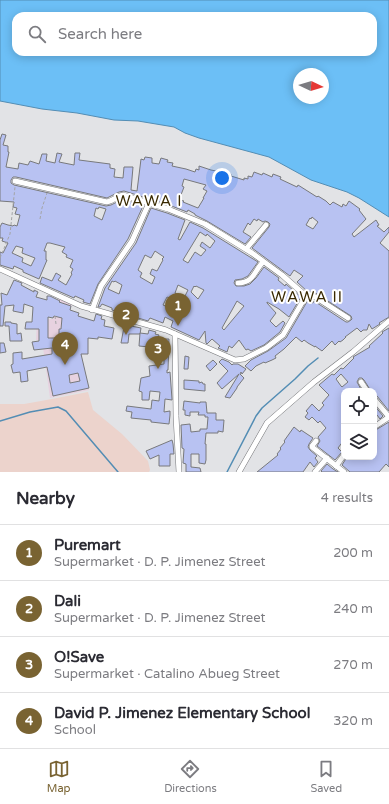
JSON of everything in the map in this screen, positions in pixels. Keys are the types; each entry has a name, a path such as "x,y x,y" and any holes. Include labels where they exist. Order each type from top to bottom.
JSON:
{"street":[{"path":"15,181 107,202 110,202 123,195 168,209 205,224 246,249 282,275 306,296"},
{"path":"92,310 101,286 132,241 149,203"},
{"path":"246,249 266,225"},
{"path":"238,283 251,279 263,262"},
{"path":"0,269 62,298 92,310 166,330 236,360 244,359 266,348 283,335 306,296"},
{"path":"306,296 312,295 348,318"},
{"path":"239,472 267,423 314,382 353,352 389,321"},
{"path":"175,334 176,416 179,472"},
{"path":"361,382 365,388"},
{"path":"377,403 389,417 377,425"},
{"path":"316,441 312,446 344,472"},
{"path":"315,472 326,458"},
{"path":"336,466 341,459"}],"path":[{"path":"0,258 10,234 15,181"},
{"path":"40,219 48,188"},
{"path":"55,316 56,324"}],"shaded area":[{"path":"58,298 72,304 67,319 78,340 89,390 50,398 42,340 36,340 37,319 53,319"},
{"path":"88,392 93,410 122,434 148,461 149,472 0,472 0,404 24,404"}],"water":[{"path":"0,0 389,0 389,217 347,192 311,180 269,157 199,138 174,127 138,121 114,120 77,113 42,109 0,101"}],"building":[{"path":"2,134 6,135 3,145 8,146 9,152 6,167 18,169 19,163 28,165 30,161 39,164 42,154 47,154 46,161 55,163 57,153 62,154 59,162 74,165 75,153 80,153 79,160 110,164 110,168 115,169 114,177 123,178 124,167 133,167 131,190 137,191 141,159 144,160 145,157 152,158 152,163 159,164 161,158 168,160 167,162 173,163 172,166 195,172 196,169 199,170 199,166 231,174 231,176 244,180 244,178 248,179 248,176 252,177 254,172 262,175 263,173 272,177 273,174 297,187 298,185 326,201 330,205 333,202 342,207 343,204 346,206 349,201 360,209 359,210 366,219 352,234 354,237 376,220 379,225 377,226 384,232 389,227 389,232 380,243 389,251 389,317 372,329 369,324 367,330 363,330 361,332 357,328 335,345 332,341 322,351 304,340 302,342 296,337 275,356 276,358 256,366 251,371 245,366 251,360 268,351 286,338 308,300 313,303 314,301 346,322 352,319 351,316 314,292 308,292 297,282 303,276 294,270 290,276 252,248 269,227 270,224 268,222 263,222 258,219 257,221 254,219 250,225 248,223 243,232 251,237 245,244 188,210 187,212 124,191 107,198 16,177 13,177 11,180 11,183 14,185 106,206 123,199 143,206 128,239 98,284 90,304 83,302 84,300 75,296 74,298 40,283 42,277 52,281 56,273 61,276 58,280 66,285 72,274 73,269 70,267 73,260 66,257 67,255 62,252 65,247 47,243 44,251 46,251 47,260 39,279 14,266 13,269 0,265 0,252 3,253 8,243 2,241 3,238 0,238 0,227 2,223 17,226 20,215 15,214 17,208 13,207 14,202 0,201 0,140","holes":["184,179 206,185 203,189 207,191 198,208 179,200 184,187 182,186","99,207 106,209 102,220 94,216 96,208 98,209","312,217 318,222 313,229 306,225 310,218 311,219","16,246 23,248 22,253 35,258 31,266 22,262 23,258 12,253"]},
{"path":"151,208 167,213 185,220 178,239 180,240 190,222 203,228 258,262 248,276 235,280 234,283 236,286 250,284 264,267 279,278 278,280 285,286 286,284 301,297 289,317 267,302 276,313 270,321 276,327 283,321 285,323 280,332 264,345 251,351 248,349 246,350 239,340 232,348 229,346 227,352 218,348 220,346 212,339 207,344 205,331 199,340 171,327 173,321 165,317 163,323 150,318 148,321 112,310 112,308 102,304 98,307 105,288 136,243","holes":["200,232 206,236 207,234 215,241 210,248 202,242 200,246 206,250 201,256 195,252 188,263 183,260","155,251 164,257 157,271 152,269 150,274 155,277 152,284 140,277 142,273 138,270 145,255 151,258","112,281 122,285 119,294 108,289","178,285 188,290 184,298 175,293","194,286 204,290 198,299 191,292","167,297 174,300 170,308 163,305","237,301 244,306 224,330 222,328"]},
{"path":"14,280 22,283 21,285 34,292 34,290 38,292 36,297 47,300 47,296 50,296 60,301 59,302 71,306 70,310 79,313 78,316 94,321 96,314 102,316 101,319 105,320 104,326 114,328 112,339 98,337 98,339 88,338 88,354 81,354 89,388 53,396 47,367 27,371 28,381 21,382 20,372 13,373 11,365 13,364 13,353 22,352 22,359 52,354 52,348 34,350 32,342 39,341 39,329 25,329 26,322 32,322 33,307 24,304 23,313 13,311 14,305 5,306 3,326 0,326 0,305 2,305 1,293 7,295","holes":["54,316 62,318 61,329 59,329 59,338 48,338 48,317 53,318","78,373 80,381 70,383 69,375"]},
{"path":"5,322 17,324 17,334 21,333 22,341 10,341 9,326 5,326"},
{"path":"131,326 141,328 140,334 129,334 128,343 121,343 124,327 131,328"},
{"path":"389,328 389,411 377,396 377,388 369,388 362,378 359,378 357,382 360,388 341,388 341,444 338,448 341,453 335,460 317,446 320,441 318,437 326,428 320,421 318,423 312,417 309,420 305,417 308,413 306,411 312,404 319,411 324,405 322,403 329,395 319,385 332,374 334,375 341,368 343,369 354,358 353,357 370,347 369,346 383,333 382,332","holes":["341,374 348,382 342,387 336,379"]},
{"path":"149,330 156,332 155,334 159,335 154,349 158,351 164,339 169,339 167,373 170,372 172,400 165,399 164,412 170,411 169,424 131,418 132,412 126,411 127,406 151,409 152,400 159,401 160,392 150,391 149,400 142,400 142,392 139,391 141,378 150,376 149,366 164,364 164,356 148,355 149,347 139,346 140,333 148,334"},
{"path":"0,343 4,343 6,352 0,353"},
{"path":"185,356 189,357 188,369 184,369"},
{"path":"222,359 232,365 238,364 246,369 242,374 241,372 240,374 244,378 230,398 225,397 239,374 222,389 217,383 228,371 219,362"},
{"path":"213,360 217,364 210,371 206,366"},
{"path":"184,380 199,381 199,383 202,382 205,384 205,391 184,389"},
{"path":"184,401 200,403 206,402 207,413 216,413 216,420 224,420 223,432 218,431 218,433 206,433 205,464 199,463 199,454 191,454 191,467 200,468 201,472 186,472 186,464 183,463 184,449 182,448 181,425 190,424 191,432 200,431 200,429 207,429 208,417 205,417 205,415 198,415 199,412 190,412 190,416 185,415 185,410 183,410"},
{"path":"377,409 383,416 380,419 377,415"},
{"path":"389,422 389,467 386,464 379,472 350,472 342,465 345,460 377,460 377,429"},
{"path":"294,427 300,432 301,430 313,438 308,447 317,456 315,458 318,462 314,467 310,462 303,472 257,472 278,455 277,454 281,449 280,448 285,442 284,441"},
{"path":"172,440 174,454 170,454 170,466 159,466 159,455 150,459 146,451"},
{"path":"327,464 338,472 322,472 321,471"}],"waterway":[{"path":"227,472 256,416 262,408 318,358"},
{"path":"0,421 30,412 58,407 66,411 118,472"}],"place":[{"name":"Puremart","path":"178,326"},
{"name":"Dali","path":"126,335"},
{"name":"David P. Jimenez Elementary School","path":"65,365"},
{"name":"O!Save","path":"158,369"}],"district":[{"name":"WAWA I","path":"149,201"},
{"name":"WAWA II","path":"307,297"}]}
